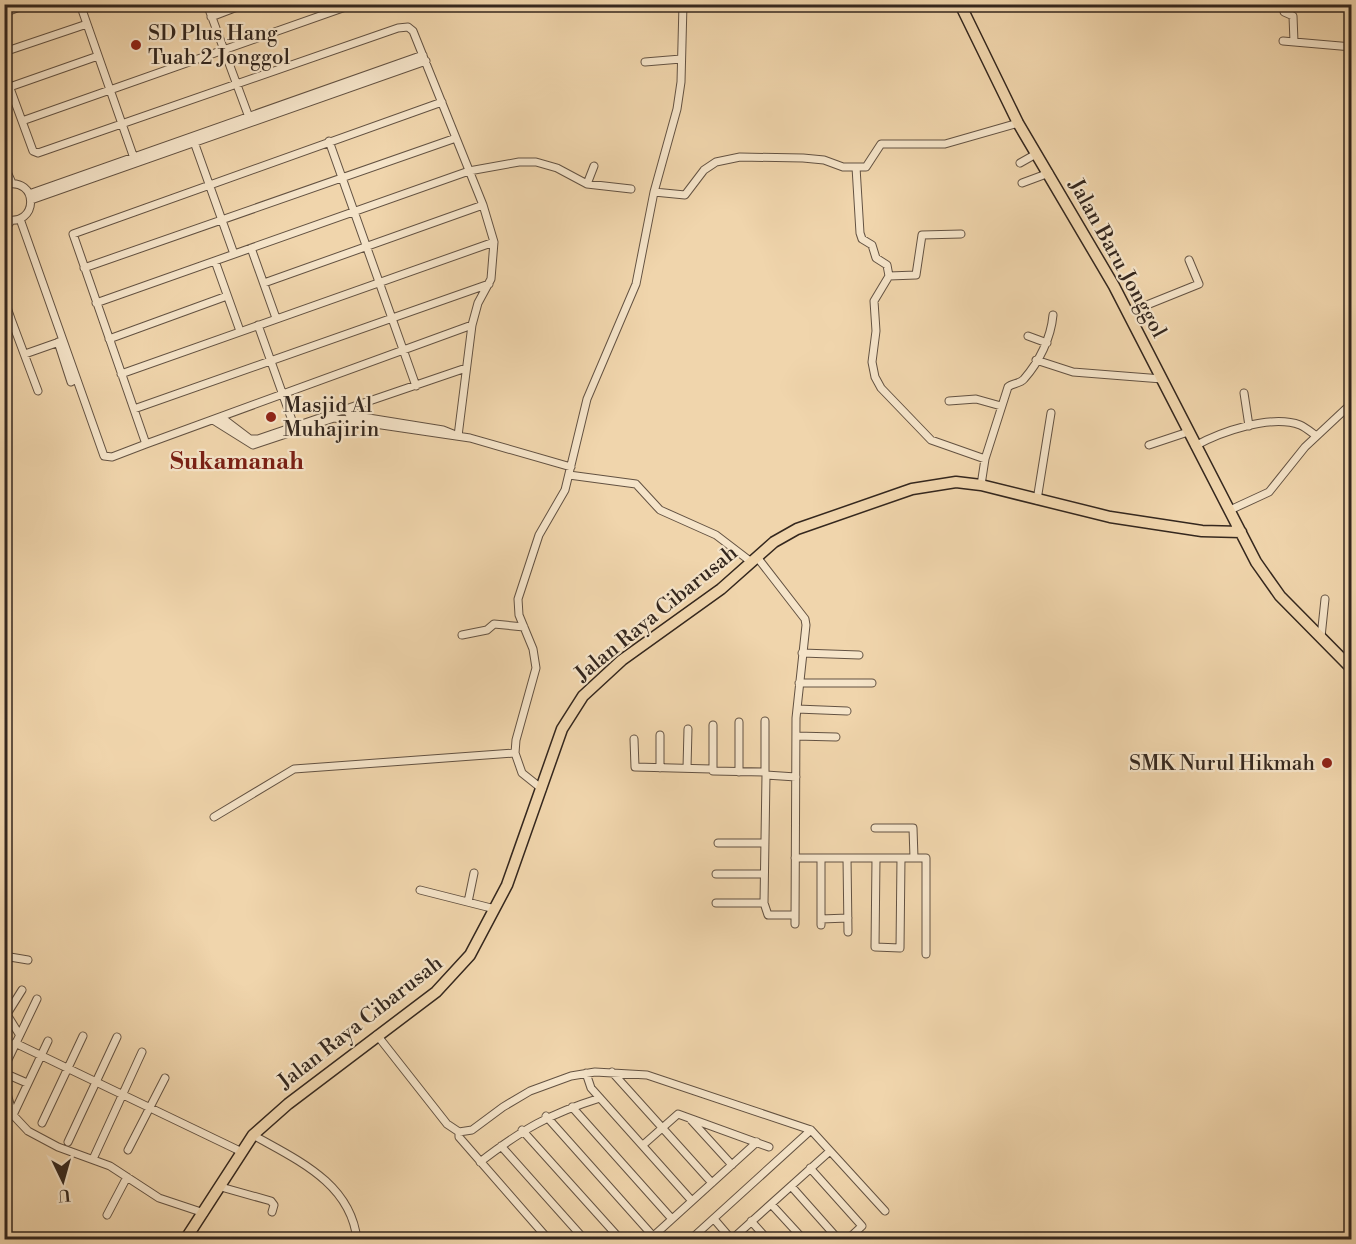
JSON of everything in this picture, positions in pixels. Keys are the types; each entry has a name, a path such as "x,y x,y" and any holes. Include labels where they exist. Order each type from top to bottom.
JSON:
{"main road":[{"name":"Jalan Baru Jonggol","path":"960,4 1018,123 1128,312 1195,446 1272,588 1352,669"},
{"name":"Jalan Raya Cibarusah","path":"185,1239 253,1135 377,1035 436,993 470,955 507,885 562,729 590,687 622,660 721,589 788,532 912,489 956,482 981,485 1110,517 1155,525 1219,533 1241,532"}],"street":[{"path":"4,13 27,4"},
{"path":"80,4 135,160"},
{"path":"207,4 250,120"},
{"path":"211,17 245,4"},
{"path":"22,121 354,4"},
{"path":"542,789 522,773 515,753 516,741 536,668 533,649 518,607 520,591 539,535 565,490 587,399 633,294 654,192 677,109 683,4"},
{"path":"1282,4 1284,12 1293,16 1294,42"},
{"path":"4,52 87,24"},
{"path":"4,72 7,88 33,151 38,153 403,27 413,31 483,205 494,242 494,267 489,284 478,303 472,325 458,436"},
{"path":"1283,41 1352,47"},
{"path":"7,88 98,57"},
{"path":"30,197 425,58"},
{"path":"645,62 681,59"},
{"path":"146,444 73,238 77,231 442,102"},
{"path":"654,192 684,195 710,166 740,157 811,159 843,167 869,166 876,149 881,144 945,144 1018,123"},
{"path":"84,268 456,138"},
{"path":"193,140 234,254"},
{"path":"330,141 416,386"},
{"path":"1020,163 1036,154"},
{"path":"96,303 469,171 519,162 536,162 557,168 587,184 631,189"},
{"path":"4,165 8,184 22,186 30,197 29,211 20,219 8,220 4,230"},
{"path":"587,184 594,166"},
{"path":"856,167 860,233 862,238 872,245 876,258 887,265 889,276 874,301 876,336 872,362 875,377 881,388 931,440 985,459"},
{"path":"1022,183 1049,173"},
{"path":"264,284 483,205"},
{"path":"20,219 60,342 102,454 112,457 404,352 472,325"},
{"path":"889,276 916,275 922,235 961,234"},
{"path":"121,374 494,242"},
{"path":"251,248 276,318"},
{"path":"1128,312 1199,284 1189,260"},
{"path":"215,261 240,332"},
{"path":"134,409 489,284"},
{"path":"109,339 227,296"},
{"path":"4,299 8,320 25,354 38,391"},
{"path":"981,485 985,459 1008,387 1023,380 1047,343 1053,315"},
{"path":"258,325 294,426"},
{"path":"1028,336 1047,343"},
{"path":"25,354 60,342"},
{"path":"60,342 71,382"},
{"path":"1036,360 1073,372 1162,379"},
{"path":"217,419 253,440 466,368"},
{"path":"1244,393 1249,426"},
{"path":"949,401 976,399 1001,406"},
{"path":"1230,510 1269,492 1288,465 1316,435 1352,403"},
{"path":"345,408 350,415 443,430 571,467"},
{"path":"1037,500 1051,413"},
{"path":"217,419 253,445 334,418 458,436"},
{"path":"1195,446 1220,432 1249,426 1289,423 1300,425 1316,435"},
{"path":"1149,445 1188,432"},
{"path":"569,475 636,484 660,510 716,535 754,559 805,619 806,631 799,683 796,736 795,924"},
{"path":"1321,637 1325,599"},
{"path":"462,635 487,630 494,624 524,627"},
{"path":"802,653 859,655"},
{"path":"799,683 872,684"},
{"path":"797,709 847,711"},
{"path":"765,721 764,903 768,915 794,915"},
{"path":"739,722 740,772"},
{"path":"713,725 713,771"},
{"path":"687,729 687,768"},
{"path":"660,735 660,768"},
{"path":"796,736 836,737"},
{"path":"634,740 635,767 711,769 713,771 796,777"},
{"path":"214,817 295,768 515,753"},
{"path":"875,828 913,828 914,858"},
{"path":"718,843 765,843"},
{"path":"795,858 928,860 926,954"},
{"path":"821,858 821,922 848,918"},
{"path":"847,858 848,932"},
{"path":"876,859 874,947 900,948 901,858"},
{"path":"468,902 474,873"},
{"path":"716,873 764,874"},
{"path":"420,890 495,909"},
{"path":"716,903 764,903"},
{"path":"4,956 28,960"},
{"path":"19,1034 6,1012 22,990"},
{"path":"27,1083 4,1070 37,999"},
{"path":"377,1035 447,1124 459,1132 472,1130 503,1107 530,1092 586,1073 612,1072 660,1077 811,1130 885,1211"},
{"path":"42,1123 83,1036"},
{"path":"68,1142 117,1037"},
{"path":"14,1115 48,1041"},
{"path":"15,1043 242,1152"},
{"path":"93,1159 142,1052"},
{"path":"612,1072 712,1183"},
{"path":"586,1073 591,1088 692,1201"},
{"path":"128,1150 165,1078"},
{"path":"4,1083 14,1115 28,1131 58,1148 93,1159 127,1177 159,1198 204,1213"},
{"path":"480,1162 522,1130 546,1116 600,1098"},
{"path":"572,1107 672,1218"},
{"path":"642,1145 678,1114 769,1147"},
{"path":"546,1116 651,1238 757,1142"},
{"path":"689,1118 732,1165"},
{"path":"522,1130 621,1239"},
{"path":"690,1239 811,1130"},
{"path":"459,1132 459,1137 480,1162 549,1239"},
{"path":"253,1135 314,1170 330,1185 348,1205 354,1218 357,1239"},
{"path":"501,1146 585,1239"},
{"path":"714,1219 732,1239 830,1151"},
{"path":"810,1168 862,1226 847,1239"},
{"path":"107,1215 127,1177"},
{"path":"791,1186 839,1239"},
{"path":"221,1187 271,1201 274,1205 273,1212"},
{"path":"771,1204 804,1239"},
{"path":"752,1221 768,1239"}],"place":[{"name":"SD Plus Hang Tuah 2 Jonggol","path":"136,45"},
{"name":"Masjid Al Muhajirin","path":"271,417"},
{"name":"SMK Nurul Hikmah","path":"1327,763"}],"district":[{"name":"Sukamanah","path":"237,461"}]}
